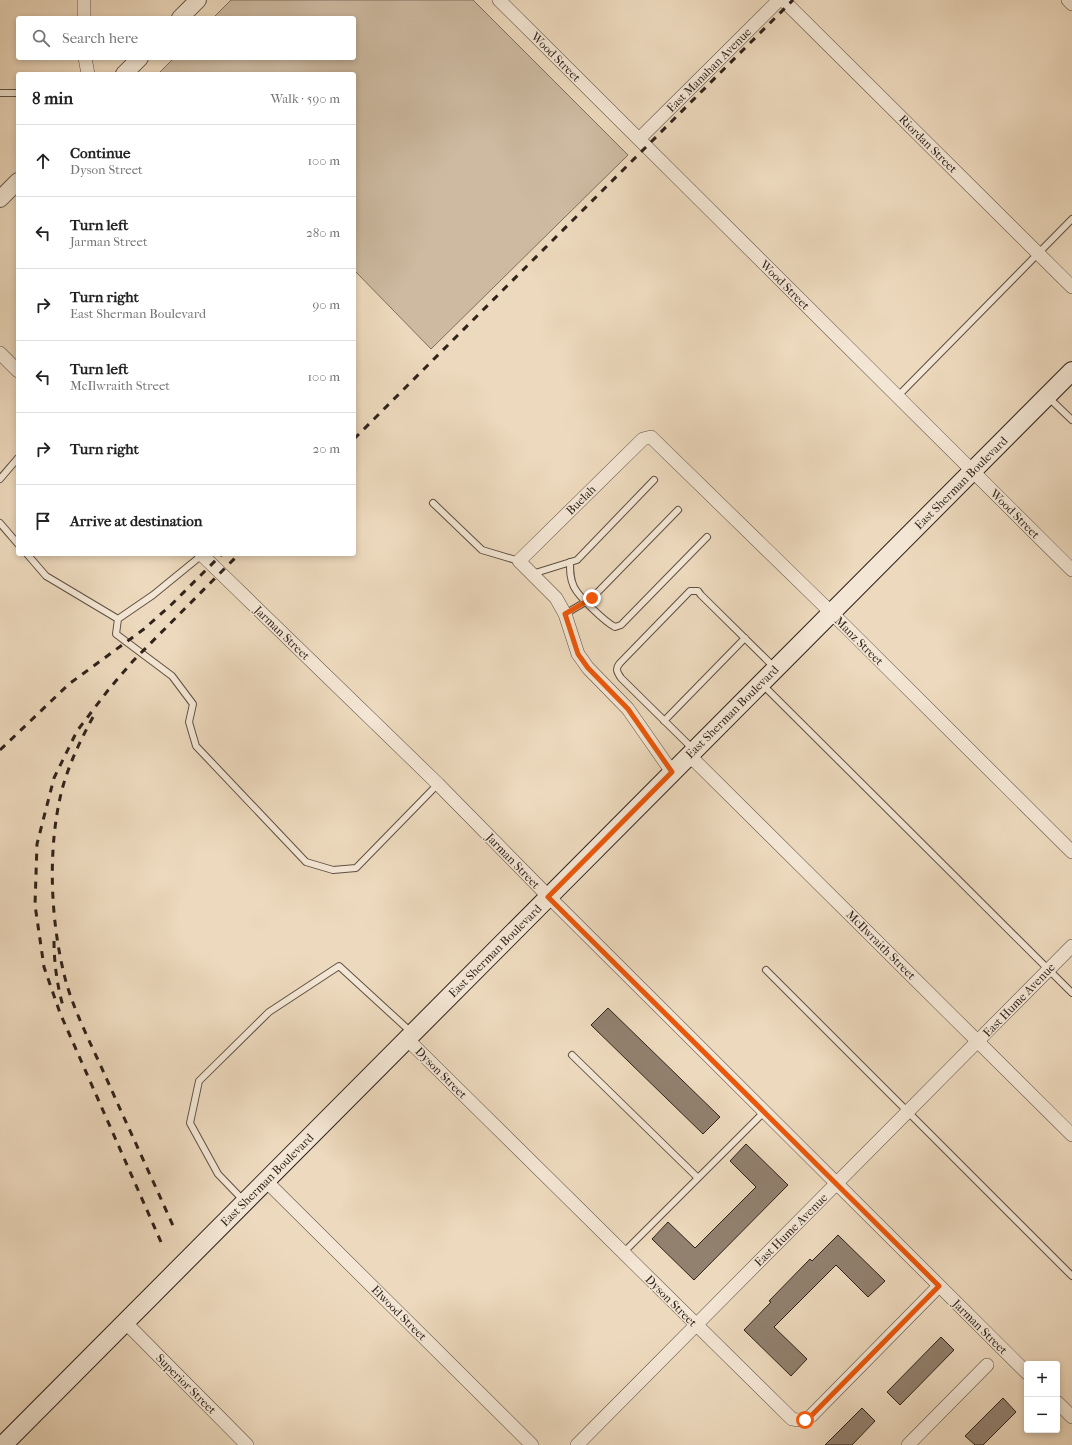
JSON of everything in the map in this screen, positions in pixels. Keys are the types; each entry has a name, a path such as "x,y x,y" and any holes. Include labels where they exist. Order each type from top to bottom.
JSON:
{"main road":[{"name":"East Sherman Boulevard","path":"3,1445 1072,371"}],"street":[{"path":"84,0 84,16"},
{"path":"182,16 198,0"},
{"name":"Wood Street","path":"498,0 1072,570"},
{"name":"East Manahan Avenue","path":"639,139 779,0"},
{"name":"Riordan Street","path":"783,0 1072,287"},
{"path":"1068,0 1072,4"},
{"path":"85,60 88,72"},
{"path":"126,72 138,60"},
{"path":"0,199 16,183"},
{"path":"0,353 16,369"},
{"name":"Manz Street","path":"643,440 651,437 1072,852"},
{"name":"Buelah","path":"519,561 643,440"},
{"name":"Jarman Street","path":"204,556 438,784 548,897 1024,1370"},
{"path":"519,561 556,598 565,614 578,654 588,668 628,709 672,772"},
{"name":"McIlwraith Street","path":"692,753 1072,1135"},
{"name":"East Hume Avenue","path":"577,1445 1072,946"},
{"name":"Dyson Street","path":"410,1036 622,1253 792,1419 798,1421 805,1420 811,1416 939,1286"},
{"name":"Elwood Street","path":"266,1181 532,1445"},
{"name":"Superior Street","path":"125,1322 247,1445"},
{"path":"908,1445 987,1365"},
{"path":"1060,1405 1072,1417"}],"lane":[{"path":"0,93 16,93"},
{"path":"897,397 1072,219"},
{"path":"1047,395 1072,420"},
{"path":"0,479 16,460"},
{"path":"532,574 577,560 654,480"},
{"path":"433,503 482,550 519,561"},
{"path":"565,614 592,598 678,510"},
{"path":"0,523 16,542"},
{"path":"570,562 570,577 575,589 609,624 615,627 621,625 707,537"},
{"path":"29,556 46,576 118,619"},
{"path":"200,556 153,595 118,619 116,634 172,676 193,704 189,722 196,746 306,862 333,870 356,868 438,784"},
{"path":"692,753 617,672 617,667 620,663 690,591 698,592 776,668"},
{"path":"664,721 745,638"},
{"path":"761,683 1072,993"},
{"path":"245,1202 218,1174 190,1123 199,1081 269,1012 339,966 410,1036"},
{"path":"766,970 1072,1276"},
{"path":"572,1055 698,1178"},
{"path":"622,1253 764,1112"}],"shaded area":[{"path":"231,0 473,0 628,155 431,349 356,272 356,72 160,72 172,60 356,60 356,16 215,16"}],"building":[{"path":"608,1008 720,1117 703,1134 591,1025"},
{"path":"746,1144 788,1185 694,1280 652,1239 668,1222 695,1248 756,1187 730,1161"},
{"path":"838,1235 885,1281 868,1297 836,1265 774,1327 807,1359 791,1376 744,1330 771,1302 769,1301 810,1259 812,1261"},
{"path":"941,1337 954,1350 900,1405 887,1392"},
{"path":"1003,1398 1016,1412 983,1445 975,1445 965,1436"},
{"path":"862,1408 875,1421 852,1445 825,1445"}],"railway":[{"path":"356,437 793,0"},
{"path":"0,750 69,684 144,629 172,604 220,556"},
{"path":"161,1242 60,1013 44,967 35,905 37,844 54,778 77,731 109,689 133,661 237,556"},
{"path":"93,717 69,768 58,809 54,833 52,882 56,931 68,990 77,1014 174,1228"},
{"path":"54,941 56,974 63,1006"}],"route":[{"path":"592,598 565,614 578,654 596,678 628,709 672,772 548,897 939,1286 811,1416 805,1420"}]}
